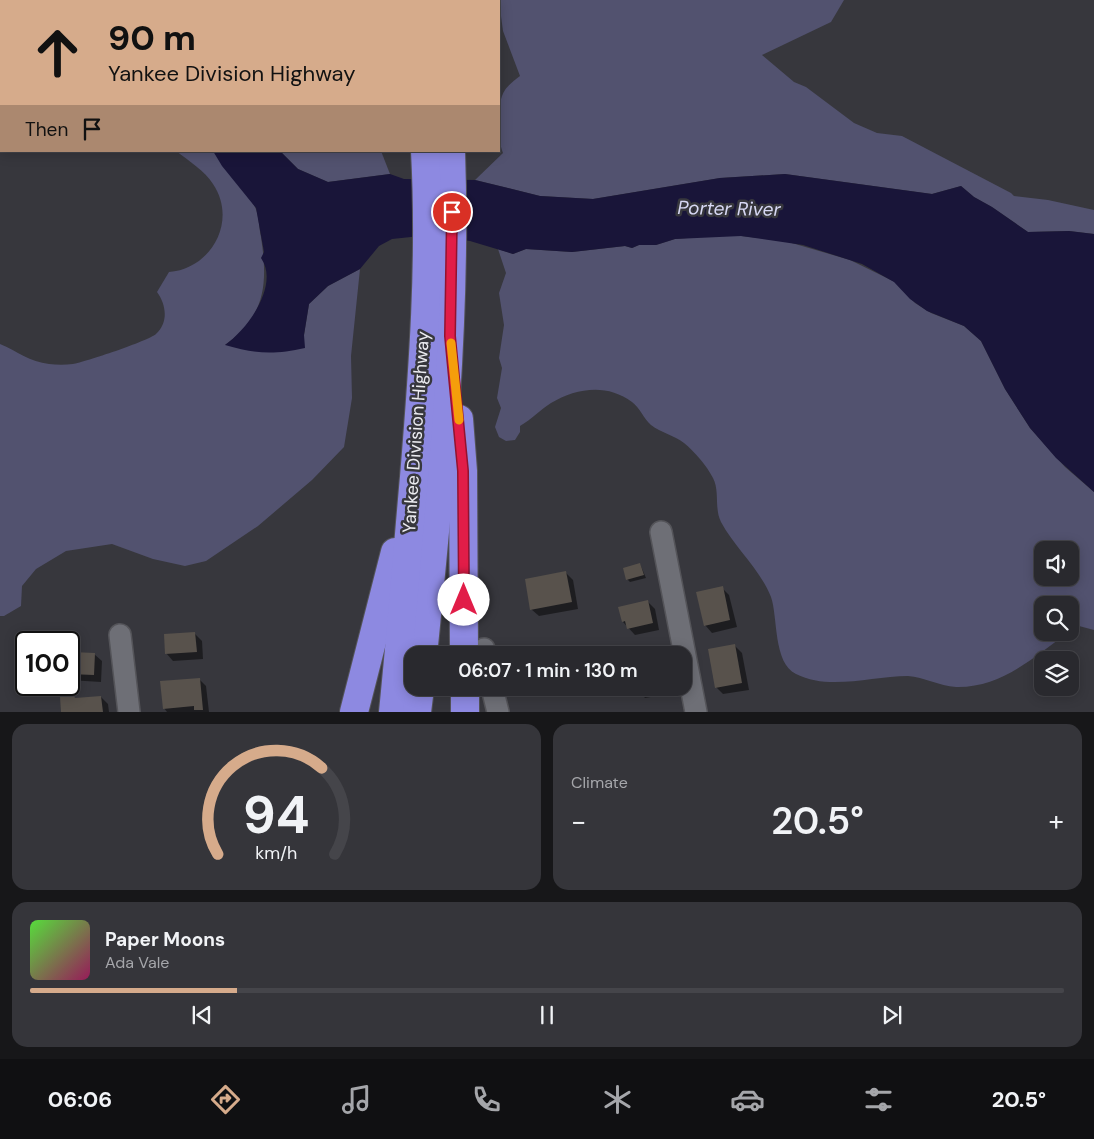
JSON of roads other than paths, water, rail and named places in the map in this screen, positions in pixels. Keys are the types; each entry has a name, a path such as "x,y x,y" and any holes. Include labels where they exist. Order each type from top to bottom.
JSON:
{"highway":[{"name":"Yankee Division Highway","path":"424,646 441,477 450,336 439,272 438,153"},
{"name":"Yankee Division Highway","path":"393,712 423,371 439,272"},
{"path":"450,336 477,646"},
{"path":"354,712 414,478"},
{"path":"418,712 419,696"},
{"path":"465,696 465,712"}],"street":[{"path":"661,532 696,712"},
{"path":"120,635 129,712"},
{"path":"494,696 498,712"}],"water":[{"name":"Porter River","path":"214,152 281,152 298,169 328,182 390,174 404,179 475,180 540,196 593,199 720,178 785,174 932,194 961,186 974,197 1028,232 1069,231 1094,234 1094,492 1056,458 1030,428 1005,389 981,341 964,326 927,311 910,299 894,282 862,264 803,245 741,236 675,239 656,245 639,245 632,248 625,246 572,252 526,249 513,254 470,241 430,235 392,239 379,246 360,269 328,286 309,304 304,335 305,348 284,352 265,352 225,345 243,329 258,306 264,293 266,269 261,258 264,252 256,208 222,166"}]}
